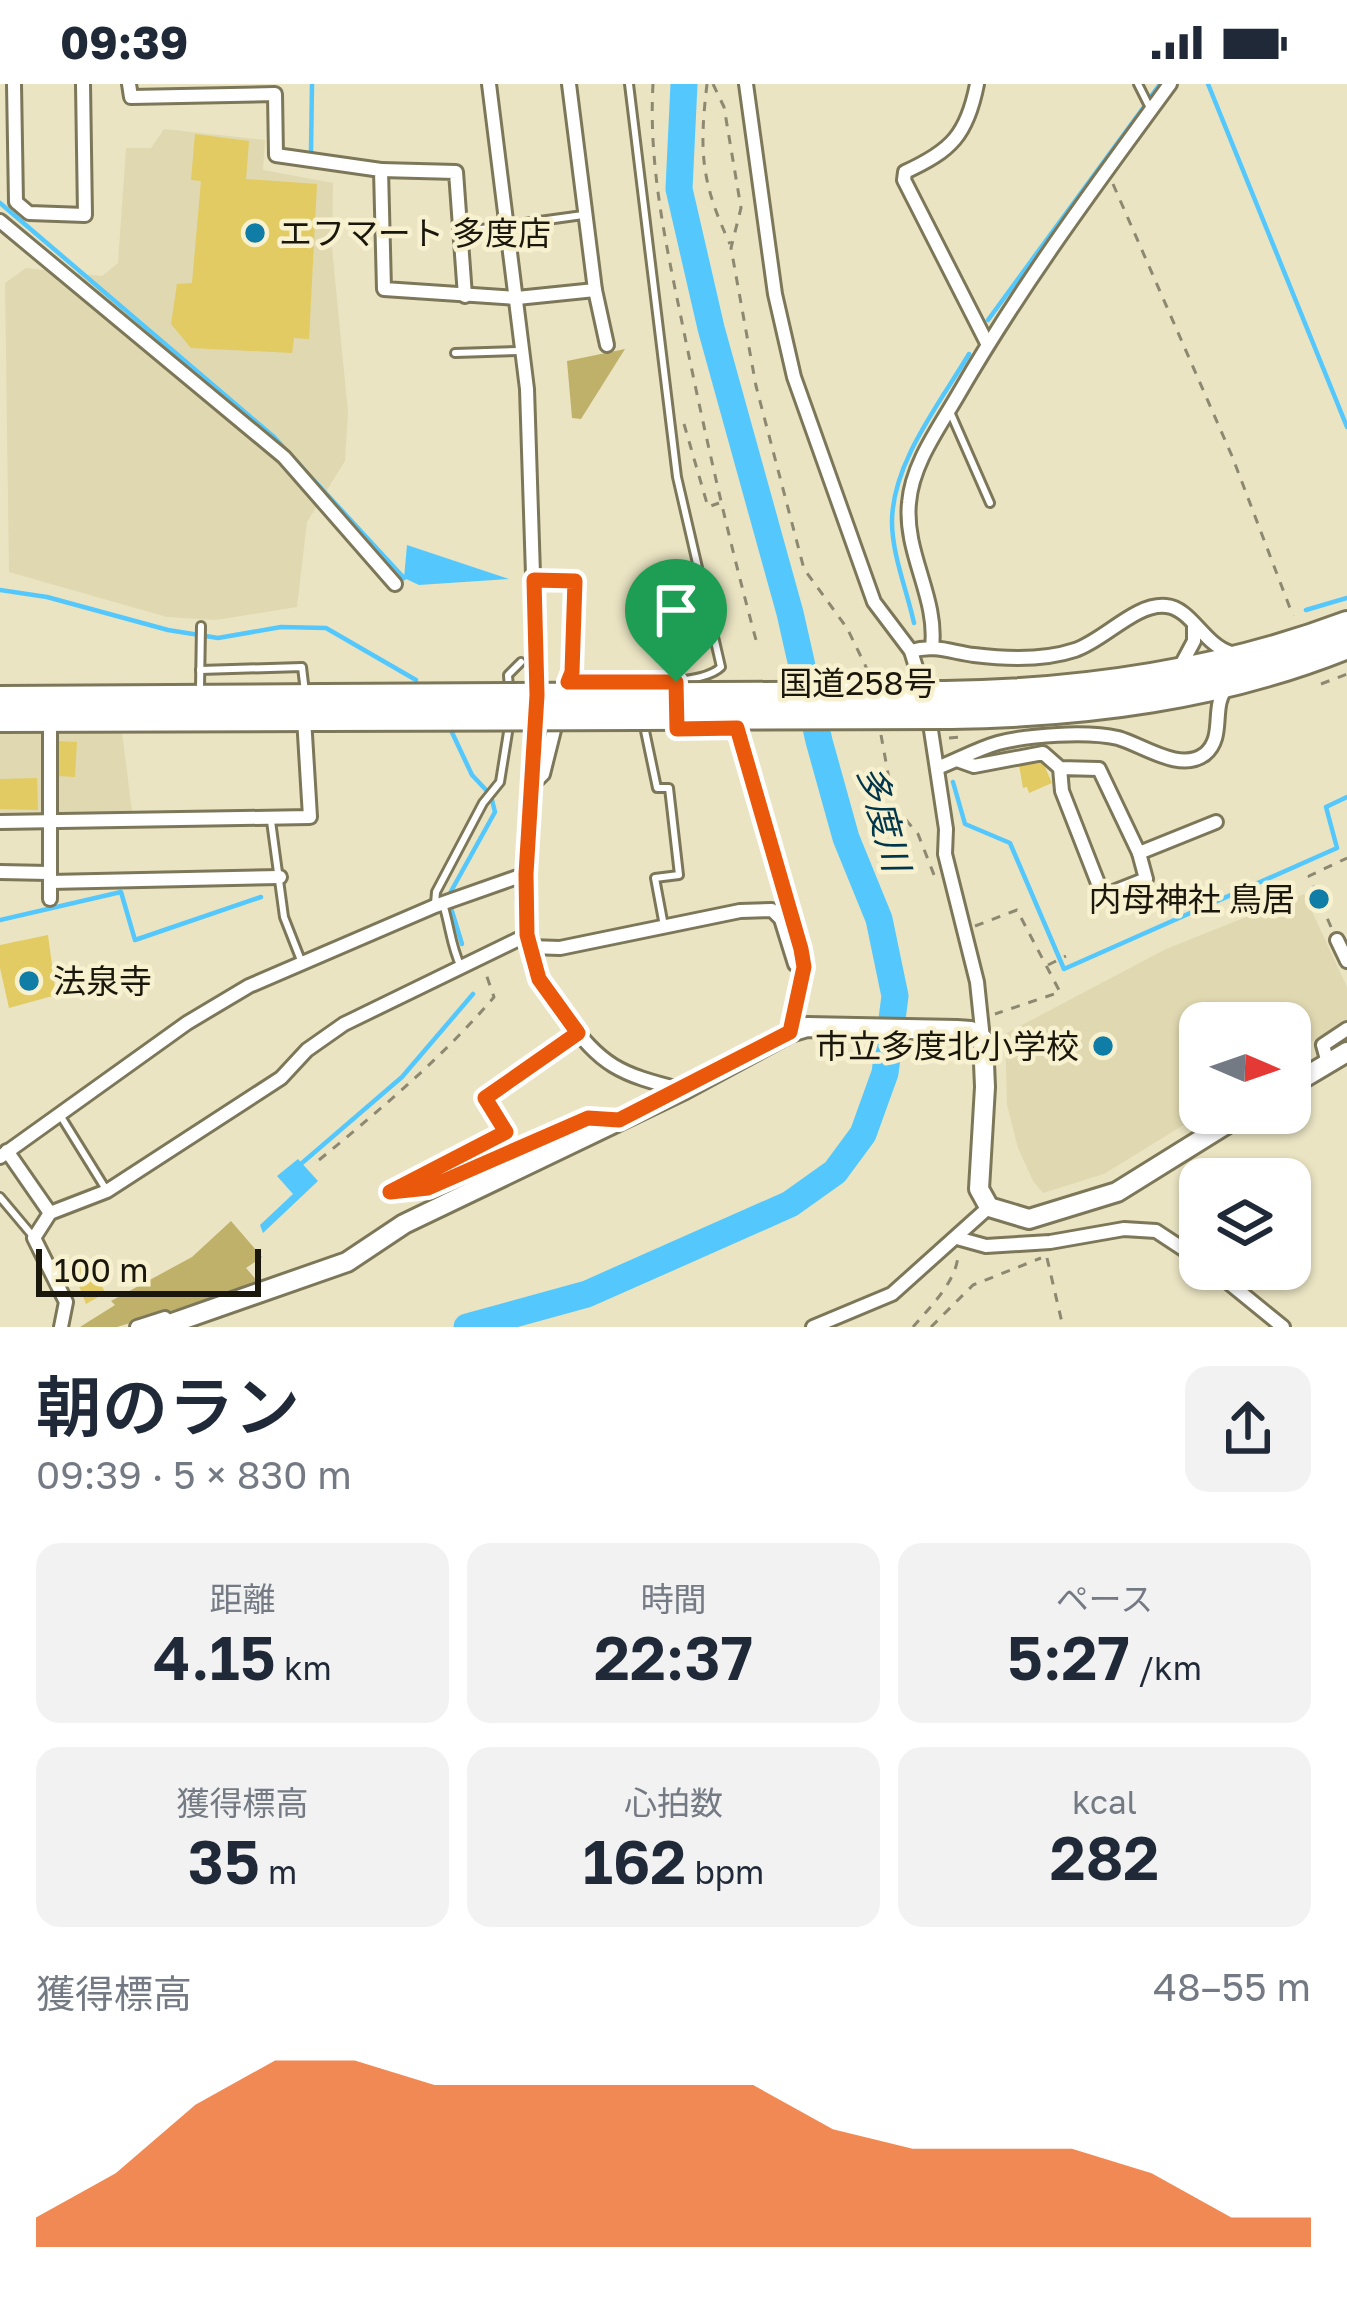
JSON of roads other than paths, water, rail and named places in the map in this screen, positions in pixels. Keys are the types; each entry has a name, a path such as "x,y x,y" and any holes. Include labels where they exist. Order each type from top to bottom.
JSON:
{"highway":[{"name":"国道258号","path":"1179,684 1347,624"},
{"name":"国道258号","path":"0,719 313,707 948,705 1076,689 1236,682 1347,646"},
{"name":"国道258号","path":"0,699 200,698 313,707"}],"street":[{"path":"14,84 16,202 29,213 85,215 83,84"},
{"path":"129,84 131,97 275,89 276,155 381,170 456,172 465,296"},
{"path":"489,84 517,298 533,484 537,705 526,874 528,941 539,979 598,1058 641,1080 683,1090"},
{"path":"569,84 595,290 607,345"},
{"path":"746,84 775,294 794,377 874,602 911,651 919,671 938,767 945,854 983,1016 985,1088 979,1190 989,1207 1029,1219 1118,1192 1211,1134"},
{"path":"977,84 963,130 941,156 905,172 904,180 987,343"},
{"path":"932,647 933,621 911,542 911,486 987,343 1170,84"},
{"path":"0,129 15,130"},
{"path":"381,170 384,289 517,298 595,290"},
{"path":"0,221 284,457 395,584"},
{"path":"532,785 543,774 572,672 575,581"},
{"path":"911,651 932,647 1026,658 1074,650 1153,607 1171,605 1222,650 1244,657"},
{"path":"1194,626 1194,641 1179,684 1216,714"},
{"path":"938,767 1000,743 1081,734 1114,737 1191,760 1211,748 1224,689 1236,682"},
{"path":"0,822 310,817 313,707"},
{"path":"50,720 50,899"},
{"path":"957,760 974,766 1043,753 1060,768 1099,770 1139,853 1145,879 1103,896 1062,791 1060,768"},
{"path":"1139,853 1216,822"},
{"path":"0,872 50,878 280,877"},
{"path":"50,1213 3,1154 58,1112 249,986 439,905 526,874"},
{"path":"61,1327 66,1302 34,1238 50,1213 106,1191 281,1078 307,1050 344,1024 480,958 528,941 560,948 740,910 772,910 781,919 795,964 804,967 799,1030"},
{"path":"1337,940 1347,961"},
{"path":"1328,1063 1323,1046 1347,1029"},
{"path":"161,1327 347,1262 404,1224 799,1030 957,1030 983,1039"},
{"path":"578,1033 485,1098 506,1132 390,1192 428,1188 588,1118 619,1120"},
{"path":"1311,1073 1347,1052"},
{"path":"813,1327 892,1294 989,1207"},
{"path":"957,1238 986,1246 1049,1242 1124,1229 1156,1231 1179,1246"},
{"path":"1238,1290 1283,1327"},
{"path":"137,1327 171,1316 182,1318"}],"lane":[{"path":"568,682 676,682 712,675 722,661 677,477 629,84"},
{"path":"1138,84 1151,110"},
{"path":"460,232 586,215"},
{"path":"455,353 522,351"},
{"path":"950,411 991,503"},
{"path":"534,580 575,581"},
{"path":"200,698 201,626"},
{"path":"461,967 436,892 483,803 500,782 510,736 508,675 521,662"},
{"path":"200,670 302,667 313,707"},
{"path":"634,682 657,788 670,788 675,824 680,875 655,878 664,926"},
{"path":"676,682 677,729 737,728 804,967"},
{"path":"271,818 284,917 302,963"},
{"path":"58,1112 106,1191"},
{"path":"0,1197 34,1238"}],"water":[{"path":"407,545 509,579 419,585 404,578"},
{"path":"298,1159 318,1181 263,1233 260,1225 293,1194 277,1176"}],"waterway":[{"path":"311,152 312,84"},
{"name":"多度川","path":"467,1327 587,1294 790,1204 835,1172 863,1134 885,1073 895,996 879,919 846,838 819,741 679,189 684,84"},
{"path":"1152,95 1160,84"},
{"path":"1208,84 1347,427"},
{"path":"988,320 1143,108"},
{"path":"0,203 274,437 404,578"},
{"path":"914,623 894,547 894,500 920,434 969,354"},
{"path":"0,590 218,638 281,627 326,628 416,680"},
{"path":"1306,610 1347,598"},
{"path":"449,726 472,775 488,792"},
{"path":"953,782 965,824 1010,843 1064,969 1337,848 1326,807 1347,797"},
{"path":"449,895 495,812 492,800"},
{"path":"0,920 121,892 135,940 261,897"},
{"path":"451,908 462,944"},
{"path":"302,1163 402,1077 473,994"}],"place":[{"name":"エフマート 多度店","path":"255,233"},
{"name":"内母神社 鳥居","path":"1319,899"},
{"name":"法泉寺","path":"29,981"},
{"name":"市立多度北小学校","path":"1103,1046"}]}
